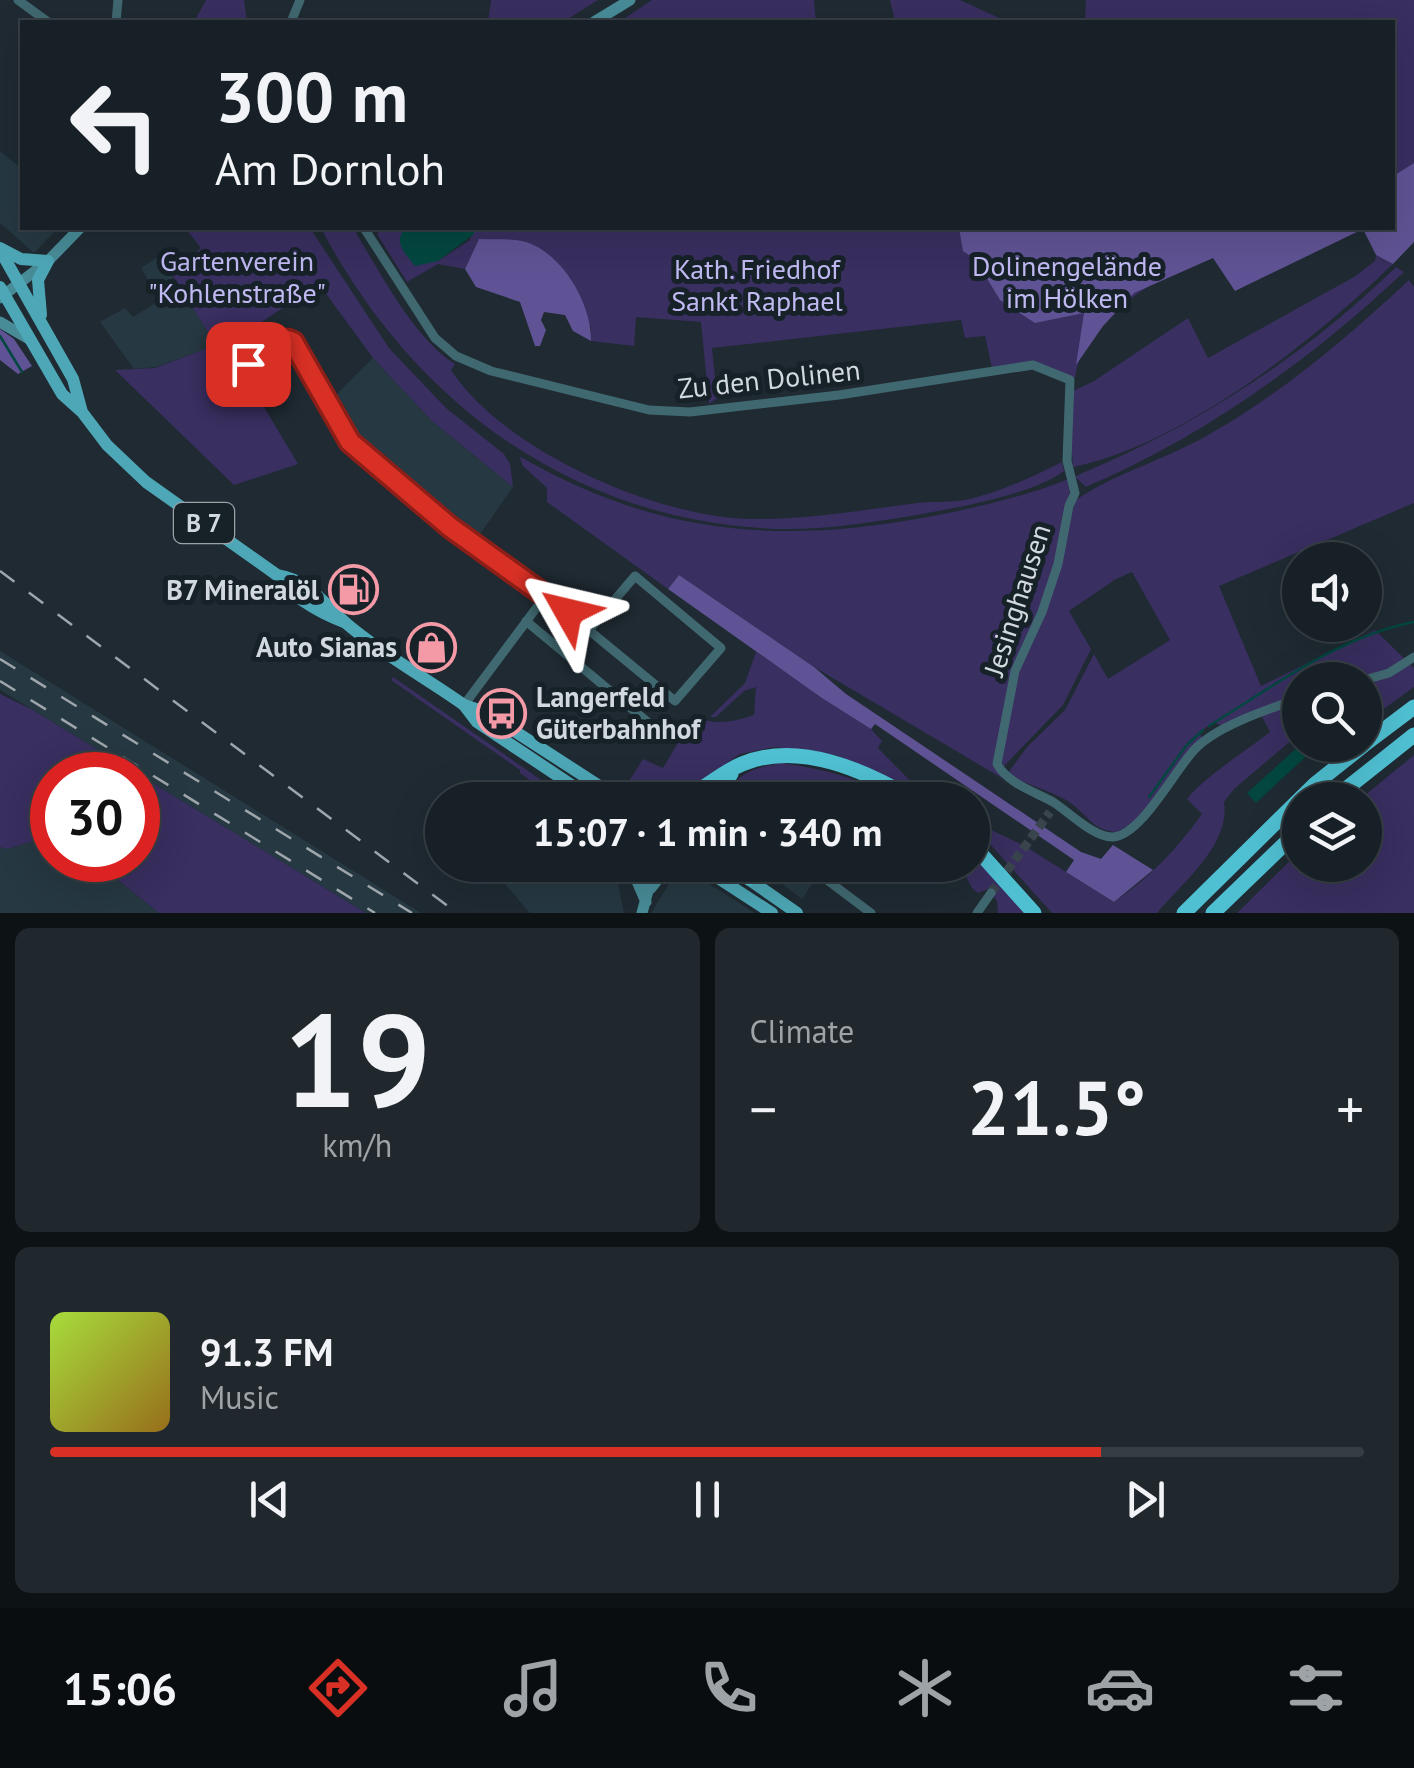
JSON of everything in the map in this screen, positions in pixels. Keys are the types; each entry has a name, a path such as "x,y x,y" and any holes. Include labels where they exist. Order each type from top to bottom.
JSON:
{"highway":[{"path":"1382,731 1414,708"},
{"path":"1355,782 1414,735"},
{"path":"722,782 736,766 769,756 815,759 878,782"},
{"path":"1184,912 1342,762"},
{"path":"1213,913 1282,846"},
{"path":"990,862 1042,913"},
{"path":"1016,889 1034,913"}],"main road":[{"path":"597,20 630,0"},
{"path":"2,293 48,261 78,230"},
{"path":"0,249 21,259 48,261"},
{"name":"B 7","path":"0,249 73,379 82,412"},
{"path":"41,322 38,280 48,261"},
{"name":"B 7","path":"2,293 62,394 132,470 278,575 297,581 327,602 346,623 464,705 485,712 593,782"},
{"path":"0,322 29,339"},
{"name":"B 7","path":"464,705 477,722 565,782"},
{"path":"636,882 644,907"},
{"path":"644,907 652,882"},
{"path":"651,888 656,882"},
{"path":"724,882 772,913"},
{"path":"758,882 797,913"}],"street":[{"path":"18,0 45,20"},
{"name":"Zu den Dolinen","path":"365,230 435,338 456,356 491,371 650,410 690,412 839,395 1033,364 1070,380"},
{"path":"248,364 288,340 293,342 350,442 450,527 546,595 676,700 721,648 635,576 590,630"},
{"name":"Jesinghausen","path":"1070,380 1068,461 1076,493 1069,506 1058,564 1042,612 1014,671 998,764 1002,774 1100,834 1124,834 1210,736 1282,706"},
{"path":"464,705 546,595"},
{"path":"526,621 650,724"},
{"path":"1382,675 1414,657"},
{"path":"829,882 870,913"},
{"path":"977,913 992,894"}],"shaded area":[{"path":"0,151 20,167 20,230 56,230 34,253 0,223"},
{"path":"474,230 474,234 438,261 415,266 400,243 402,233"},
{"path":"159,256 217,345 156,367 134,369 100,322 125,308 133,317 160,300 141,268"},
{"path":"373,358 432,421 513,487 478,537 359,441 333,398"},
{"path":"0,651 421,913 366,913 160,787 160,752 102,752 0,690"},
{"path":"1282,761 1300,762 1256,803 1247,793"},
{"path":"30,842 30,882 120,882 159,913 0,913 0,847 8,849"},
{"path":"503,882 618,882 624,913 530,913"},
{"path":"670,882 706,882 755,913 651,913"},
{"path":"780,882 813,882 802,899"}],"green space":[{"path":"206,0 244,0 247,20 195,20"},
{"path":"491,0 598,0 566,20 488,20"},
{"path":"652,0 814,0 816,20 622,20"},
{"path":"890,0 960,0 1004,20 895,20"},
{"path":"1086,0 1414,0 1414,163 1395,175 1395,20 1085,20"},
{"name":"Dolinengelände im Hölken","path":"1414,163 1414,242 1393,264 1376,255 1364,230 1395,230 1395,175"},
{"name":"Gartenverein \"Kohlenstraße\"","path":"187,230 311,230 389,348 446,408 504,454 510,464 513,487 432,421 373,358 319,284 227,345 298,464 234,485 115,370 155,368 216,345 171,273 201,248"},
{"path":"322,230 354,230 411,321 455,364 451,370 475,399 506,427 584,474 671,506 750,519 792,518 964,500 1005,488 1062,462 1064,471 1032,487 991,500 855,524 779,529 689,518 622,500 559,472 501,437 448,394 400,345 357,289"},
{"name":"Kath. Friedhof Sankt Raphael","path":"381,230 402,230 438,261 470,240 473,230 959,230 964,251 975,259 1000,300 1215,253 1152,284 1125,304 1086,347 1075,378 1033,362 992,368 985,336 965,338 961,320 712,348 717,398 709,404 701,322 636,317 634,346 591,341 591,327 479,239 465,269 438,264 407,282 377,234"},
{"name":"Dolinengelände im Hölken","path":"959,230 1361,230 1235,291 1213,258 1134,293 1103,326 1076,365 1084,313 1035,323 1000,300 975,259 963,251"},
{"path":"479,239 526,242 551,257 563,268 580,296 591,341 573,331 565,315 544,312 541,320 546,330 540,346 535,346 520,302 476,287 465,269"},
{"path":"1376,255 1393,264 1324,325 1244,386 1158,437 1073,467 1069,415 1073,391 1188,318 1208,358 1354,277 1375,261"},
{"path":"1396,267 1404,272 1368,305 1254,394 1130,467 1086,487 1075,477 1165,434 1247,386 1324,331"},
{"path":"1409,280 1414,287 1414,503 1322,542 1282,542 1282,559 1219,586 1261,686 1282,676 1282,748 1224,802 1224,818 1212,848 1157,913 1052,913 990,844 990,829 1023,845 1114,902 1162,862 1202,814 1187,799 1194,791 1270,732 1261,715 1224,727 1213,722 1199,733 1202,737 1135,822 1117,832 1097,826 1066,800 1008,773 1027,747 1065,710 1094,654 1108,679 1170,640 1132,572 1069,611 1091,649 1063,705 1003,767 1001,756 1017,673 1034,640 1076,500 1235,419 1338,343"},
{"path":"0,329 14,339 32,366 18,374 0,360"},
{"path":"519,456 617,502 666,517 764,531 815,531 922,518 997,502 1069,479 1071,486 1056,558 1031,634 1017,659 994,766 1007,781 814,667 679,575 668,589 547,502 547,488 523,466"},
{"path":"679,575 977,782 960,782 875,724 871,729 668,589"},
{"path":"1382,637 1414,668 1414,687 1382,710 1382,662 1310,662 1351,642 1382,642"},
{"path":"756,652 871,729 882,741 878,748 911,782 892,782 836,755 775,747 740,754 700,782 624,782 629,781 643,759 663,768 694,716 724,722 754,715 756,687 744,691 716,717 710,717 745,683"},
{"path":"393,677 544,782 532,782 391,680"},
{"path":"0,694 102,752 30,752 30,842 8,849 0,847"},
{"path":"1414,755 1414,913 1237,913 1282,869 1282,882 1382,882 1381,782"},
{"path":"782,763 860,782 735,782 763,767"},
{"path":"160,788 366,913 159,913 120,882 160,882"},
{"path":"990,791 1081,852 1101,859 1113,845 1153,870 1114,902 1066,872 1074,860 990,803"},
{"path":"990,871 1029,913 998,913 997,901 988,889 978,893 969,882 990,882"}],"waterway":[{"path":"0,336 22,372"},
{"path":"1209,726 1333,651 1414,622"},
{"path":"1149,797 1186,746 1203,730"}],"tunnel":[{"path":"991,893 1050,812"}],"railway":[{"path":"0,571 457,913"},
{"path":"0,659 412,913"},
{"path":"0,681 375,913"}],"place":[{"name":"B7 Mineralöl","path":"354,590"},
{"name":"Auto Sianas","path":"432,647"},
{"name":"Langerfeld Güterbahnhof","path":"501,713"}],"route":[{"path":"248,364 288,340 293,342 350,442 450,527 568,612"}]}
